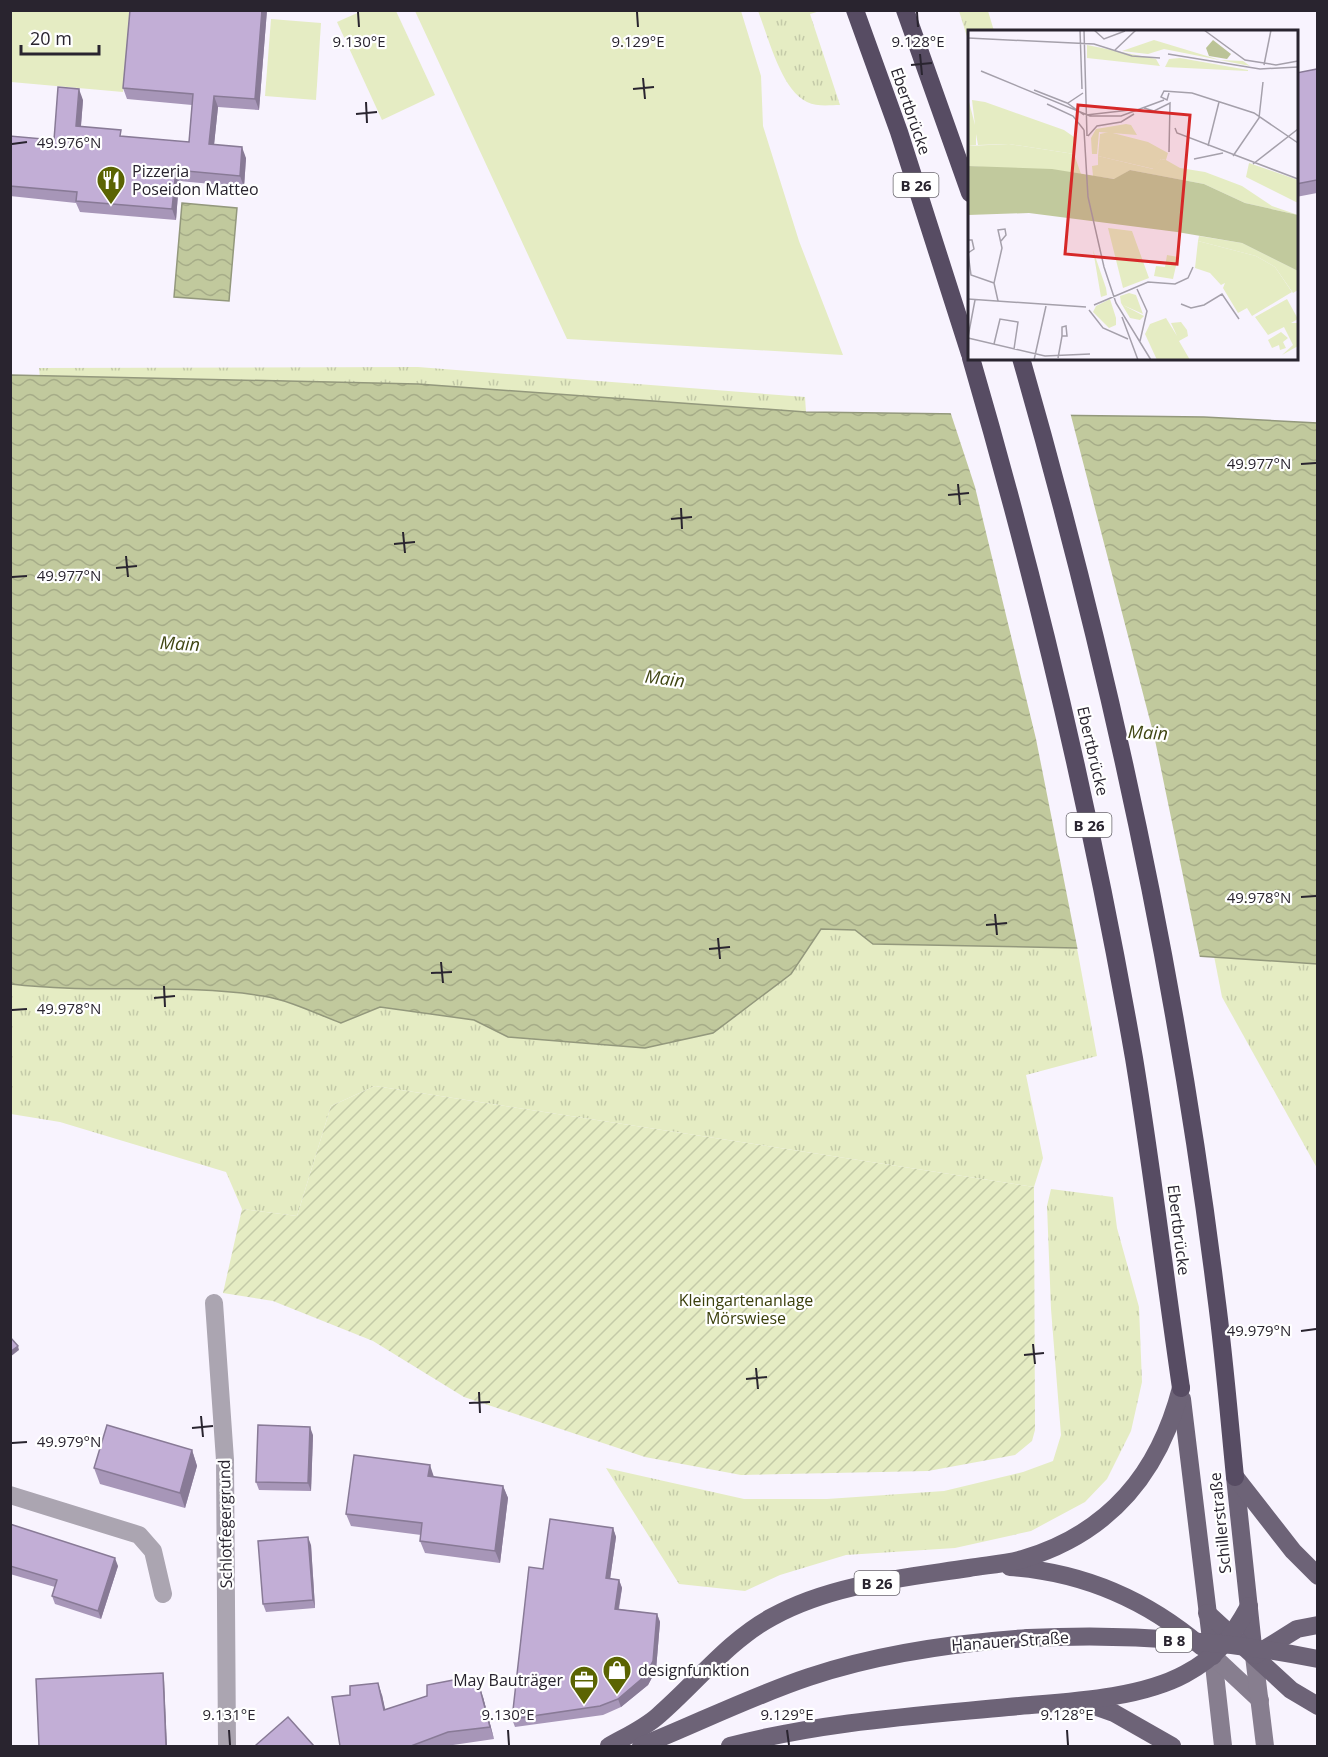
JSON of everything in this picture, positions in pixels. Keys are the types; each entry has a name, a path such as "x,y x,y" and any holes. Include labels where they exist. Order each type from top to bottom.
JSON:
{"highway":[{"name":"Ebertbrücke","path":"905,10 968,190"},
{"name":"Ebertbrücke","path":"857,14 902,144 968,350"},
{"name":"Ebertbrücke","path":"971,360 1035,591 1089,824 1134,1059 1168,1300"},
{"name":"Ebertbrücke","path":"1022,360 1082,581 1136,816 1178,1042 1217,1296"},
{"name":"Schillerstraße","path":"1217,1296 1235,1477"},
{"name":"Schillerstraße","path":"1168,1300 1181,1388"}],"main road":[{"path":"987,1565 1022,1560 1054,1548 1086,1532 1113,1510 1138,1484 1157,1455 1172,1422 1181,1388"},
{"name":"Schillerstraße","path":"1181,1388 1223,1746"},
{"path":"1235,1477 1293,1551 1317,1576"},
{"name":"Schillerstraße","path":"1235,1477 1265,1746"},
{"path":"987,1565 1028,1568 1070,1576 1109,1589 1147,1607 1182,1630 1236,1676 1260,1700"},
{"name":"B 26","path":"609,1746 656,1718 743,1636 771,1617 838,1591 987,1565"},
{"path":"730,1746 832,1724 1081,1702 1170,1681 1213,1656 1233,1637 1249,1606"},
{"path":"1208,1613 1291,1690 1317,1706"},
{"path":"1218,1706 1236,1676 1254,1656 1297,1629 1317,1625"},
{"name":"Hanauer Straße","path":"640,1746 809,1677 871,1660 946,1645 1028,1638 1171,1639 1254,1648 1317,1659"},
{"path":"1081,1702 1124,1718 1172,1746"},
{"name":"Hanauer Straße","path":"660,1746 713,1717"}],"street":[{"name":"Schlotfegergrund","path":"214,1303 225,1460 227,1746"},
{"path":"10,1495 139,1535 153,1551 163,1593"}],"green space":[{"path":"364,10 396,11 435,95 382,120 337,22"},
{"path":"10,11 130,11 123,92 11,82"},
{"path":"415,11 741,11 761,76 763,126 799,241 843,355 567,339"},
{"path":"758,11 820,11 810,14 840,105 815,105 798,96 776,61"},
{"path":"959,11 988,11 994,30 968,30 968,40"},
{"path":"271,19 321,23 316,100 265,96"},
{"path":"418,367 805,397 806,412 418,384 40,378 39,368"},
{"path":"821,929 855,930 873,944 1077,948 1097,1056 1026,1075 1043,1158 1034,1187 375,1086 331,1106 297,1216 242,1209 226,1172 60,1122 11,1114 10,984 42,987 232,992 283,1001 341,1023 380,1007 474,1020 508,1037 791,974"},
{"path":"1214,956 1317,964 1317,1168 1222,997"},
{"name":"Kleingartenanlage Mörswiese","path":"375,1086 1034,1187 1035,1430 1032,1441 1015,1455 928,1471 741,1475 645,1457 464,1397 373,1341 273,1301 223,1293 242,1209 297,1216 331,1106"},
{"path":"1051,1189 1113,1197 1117,1228 1139,1307 1142,1382 1131,1431 1107,1479 1085,1502 1031,1531 955,1548 846,1555 780,1575 745,1591 679,1584 606,1468 744,1499 827,1499 944,1491 1023,1472 1053,1461 1061,1435 1051,1309 1047,1206"}],"water":[{"path":"182,203 237,208 229,301 174,297"},
{"name":"Main","path":"11,375 418,384 806,412 1204,417 1317,423 1317,964 1077,948 873,944 855,930 821,929 791,974 713,1033 645,1048 508,1037 474,1020 380,1007 341,1023 283,1001 232,992 42,987 11,984"}],"pier":[{"path":"950,411 1070,412 1155,740 1200,958 1078,951 1036,739 975,487"}],"building":[{"path":"130,10 262,10 255,99 214,96 209,144 242,147 240,176 176,170 172,209 76,201 77,192 10,186 10,136 54,140 58,87 79,89 76,126 121,130 120,136 189,142 193,94 123,88"},
{"path":"1317,69 1317,180 1298,184 1298,73"},
{"path":"10,1337 18,1346 10,1352"},
{"path":"107,1425 192,1450 180,1493 94,1468"},
{"path":"258,1425 310,1427 308,1483 256,1482"},
{"path":"354,1455 430,1465 428,1476 503,1486 495,1551 420,1541 422,1523 346,1514"},
{"path":"550,1519 613,1528 606,1578 619,1580 615,1609 657,1614 653,1661 645,1676 618,1699 600,1706 512,1719 529,1567 543,1569"},
{"path":"10,1524 115,1558 98,1611 52,1596 57,1580 10,1566"},
{"path":"308,1537 313,1600 263,1604 258,1541"},
{"path":"163,1673 166,1746 39,1746 36,1679"},
{"path":"464,1678 465,1686 479,1685 490,1727 448,1732 411,1746 340,1746 332,1697 350,1695 350,1686 378,1683 384,1710 427,1696 427,1685"},
{"path":"288,1717 314,1746 256,1745"}],"place":[{"name":"Pizzeria Poseidon Matteo","path":"111,206"},
{"name":"designfunktion","path":"617,1696"},
{"name":"May Bauträger","path":"584,1706"}]}
